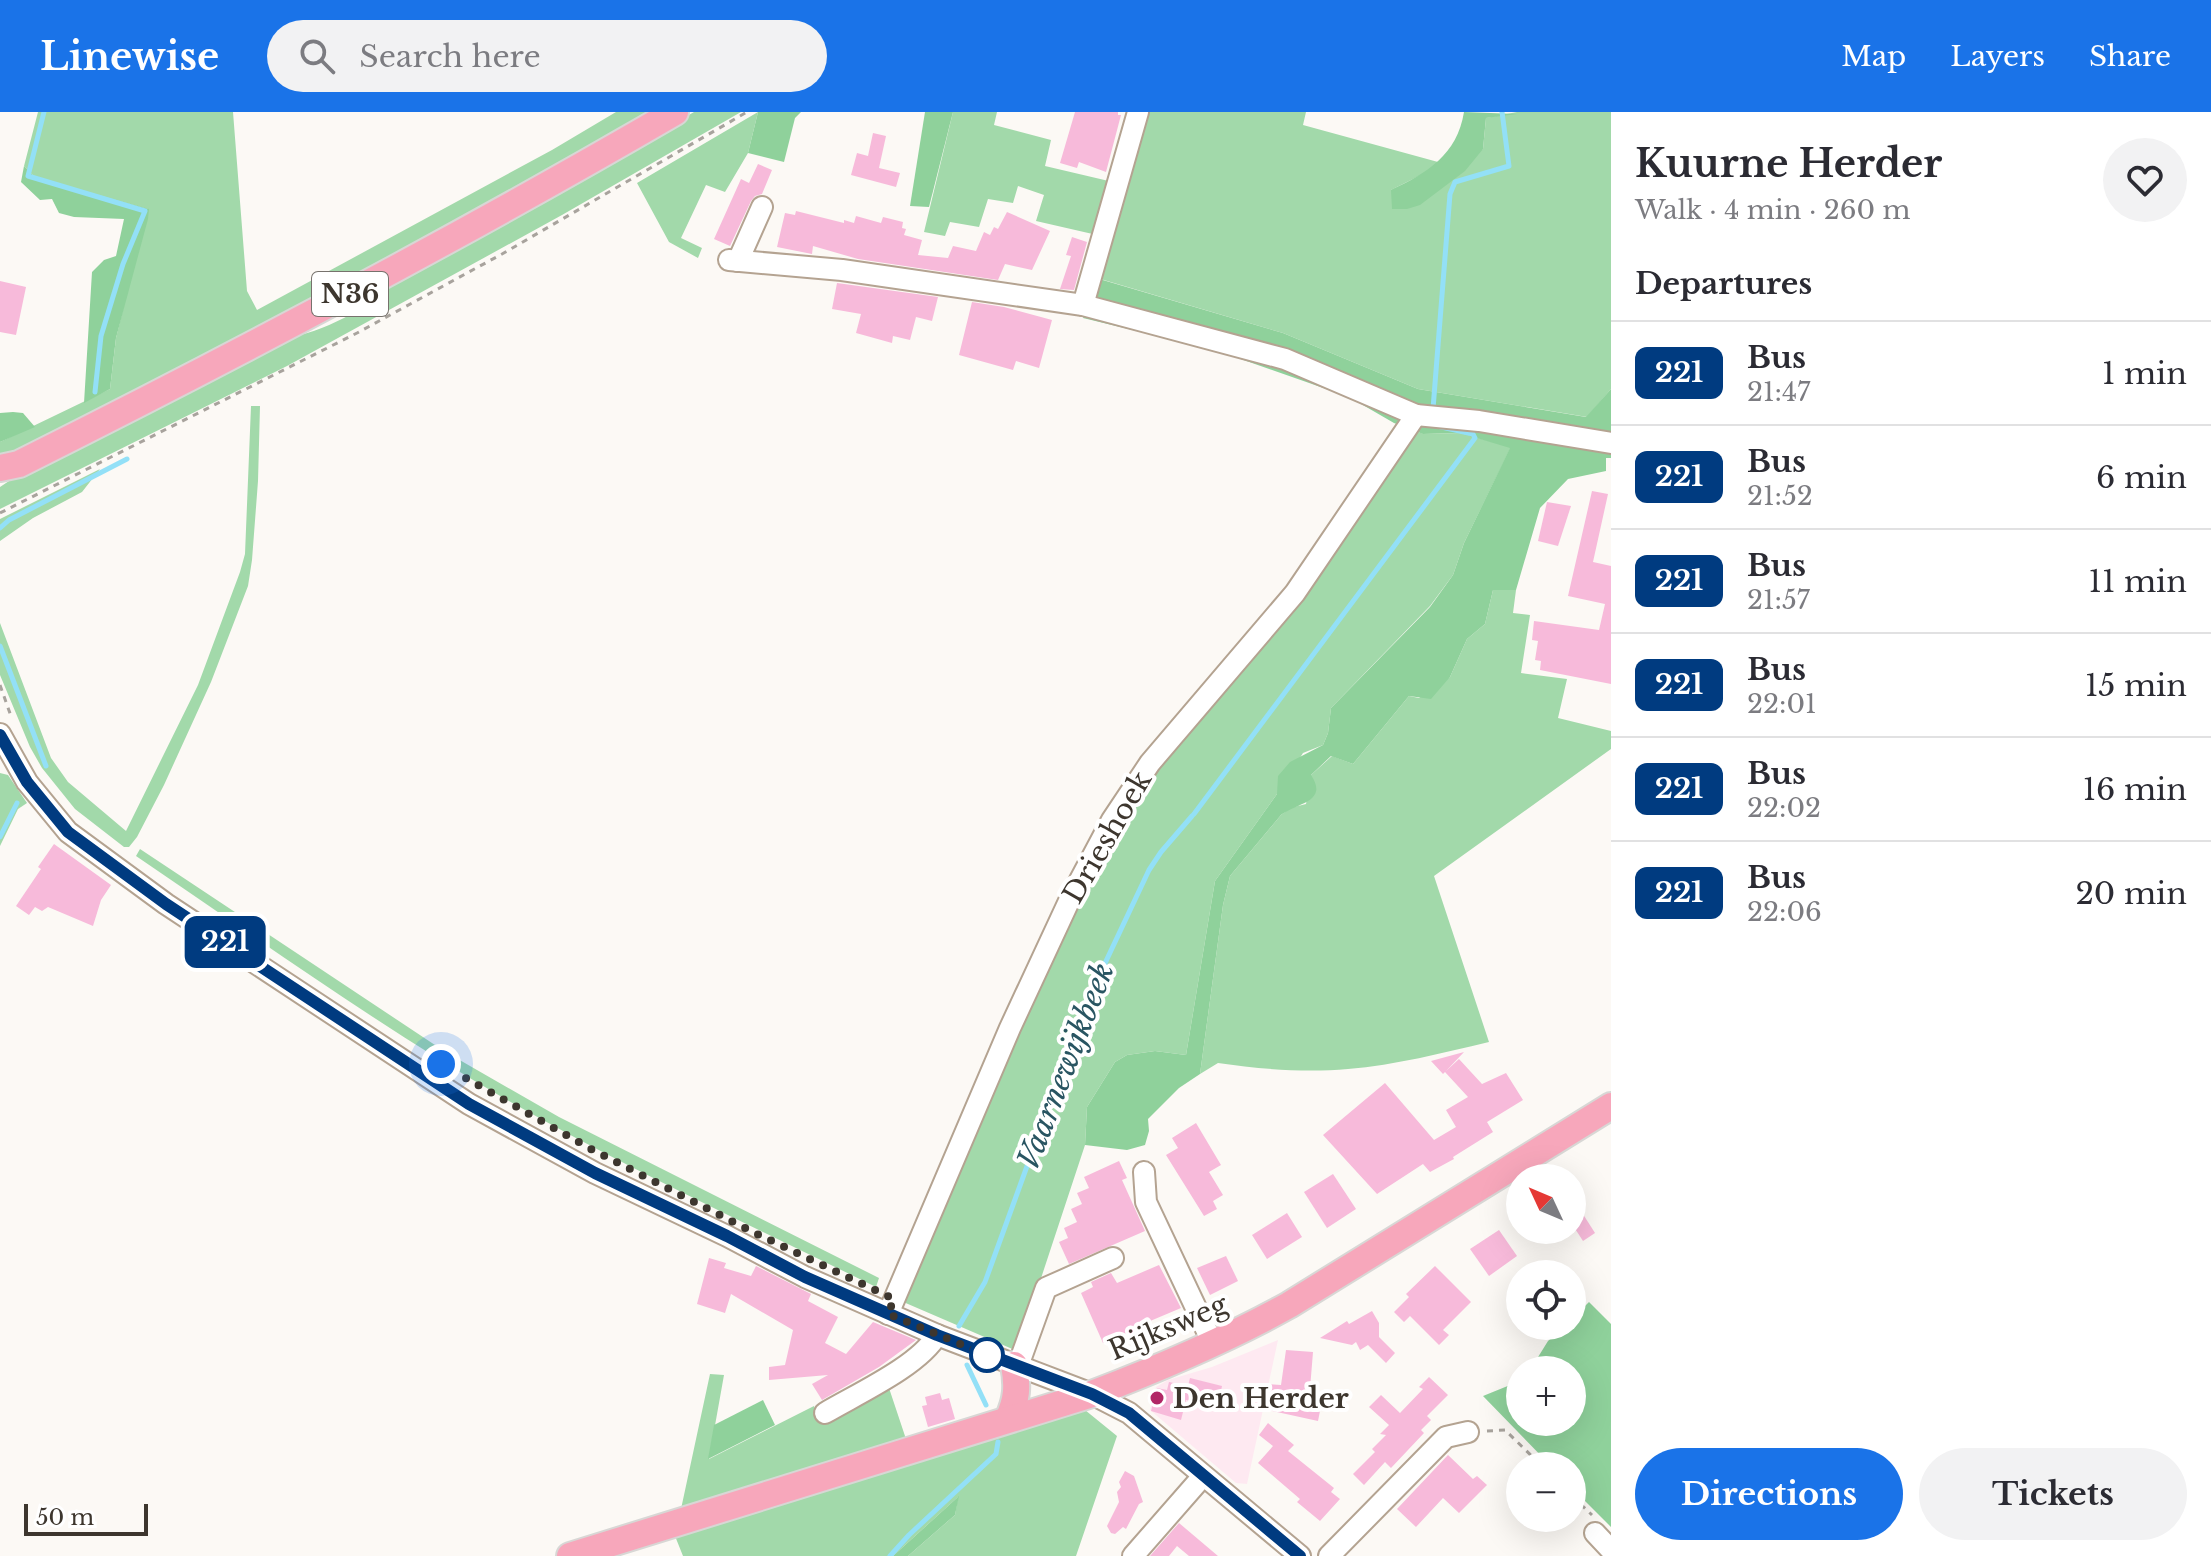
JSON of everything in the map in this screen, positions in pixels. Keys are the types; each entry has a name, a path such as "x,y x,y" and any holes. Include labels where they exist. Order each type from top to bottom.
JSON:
{"main road":[{"name":"N36","path":"6,471 294,325 675,112"},
{"name":"Rijksweg","path":"570,1556 1092,1394 1213,1344 1353,1268 1611,1106"},
{"path":"1008,1419 1016,1403 1016,1365"}],"street":[{"path":"1083,305 1138,112"},
{"path":"762,207 734,261 842,270 1083,305 1285,359 1416,415 1479,421 1611,443"},
{"name":"Drieshoek","path":"888,1314 1010,1028 1070,899 1117,811 1174,732 1295,593 1416,415"},
{"path":"8,731 27,782 68,832 166,904 469,1104 595,1173 805,1277 937,1335 1092,1394 1129,1413 1300,1556"},
{"path":"1144,1172 1146,1202 1213,1344"},
{"path":"1016,1365 1046,1288 1113,1258"},
{"path":"825,1413 917,1359 931,1347 937,1335"},
{"path":"1329,1556 1446,1437 1468,1432"},
{"path":"1133,1556 1203,1476"},
{"path":"1595,1533 1611,1550"}],"path":[{"path":"0,513 357,333 502,254 747,112"},
{"path":"0,685 8,731"},
{"path":"1468,1432 1505,1430 1528,1452"}],"shaded area":[{"path":"1278,1340 1247,1484 1236,1483 1150,1410 1156,1387"}],"green space":[{"path":"38,112 233,112 247,291 257,310 616,112 654,112 283,318 0,461 0,442 110,389 116,338 148,209 35,177 24,166"},
{"path":"694,112 741,112 562,215 287,366 0,509 0,487 15,477 288,337 314,331 344,318 371,301 391,283"},
{"path":"758,112 748,153 725,192 706,185 681,238 702,248 698,258 669,242 637,183"},
{"path":"758,112 801,112 795,118 784,162 748,153"},
{"path":"925,112 953,112 929,207 910,206"},
{"path":"953,112 997,112 994,125 1051,140 1045,166 1113,182 1097,235 1036,221 1044,195 1018,186 1013,203 988,199 979,227 950,222 945,236 924,232"},
{"path":"1143,112 1306,112 1303,125 1438,162 1431,170 1391,190 1483,149 1486,118 1517,112 1611,112 1611,389 1587,417 1418,389 1283,333 1097,278"},
{"path":"1464,112 1517,114 1486,118 1483,149 1465,171 1420,205 1392,209 1391,190 1417,177 1438,161 1455,140"},
{"path":"24,166 35,177 149,209 116,338 110,389 84,403 92,272 104,260 116,256 124,219 74,217 59,213 52,199 40,200 21,182"},
{"path":"1096,278 1283,333 1418,389 1586,417 1611,389 1611,458 1606,458 1606,471 1568,479 1540,508 1516,590 1493,590 1485,624 1467,639 1450,677 1431,699 1409,696 1353,764 1331,756 1311,775 1316,784 1314,796 1281,815 1230,876 1223,905 1200,1074 1179,1088 1148,1119 1145,1145 1127,1150 1085,1145 1087,1107 1115,1062 1127,1055 1155,1051 1186,1055 1215,881 1277,794 1278,776 1290,762 1323,745 1331,708 1430,607 1453,575 1464,543 1510,448 1460,433 1423,434 1394,423 1349,397 1215,350 1083,318"},
{"path":"251,406 260,406 258,481 248,586 211,682 164,785 137,837 129,847 124,847 75,809 42,768 30,747 0,675 0,623 51,758 68,782 126,831 198,685 240,572 245,554"},
{"path":"0,413 23,413 35,427 0,442"},
{"path":"1412,430 1424,434 1460,433 1511,447 1464,543 1453,575 1430,606 1331,708 1323,745 1303,753 1215,881 1186,1055 1155,1051 1127,1055 1115,1062 1087,1107 1085,1145 1017,1351 901,1301 1024,1012 1117,821"},
{"path":"100,469 82,492 33,518 0,541 0,519"},
{"path":"1493,590 1516,590 1513,613 1530,615 1521,673 1567,679 1558,718 1611,731 1611,749 1434,876 1489,1042 1366,1067 1299,1070 1218,1063 1200,1074 1223,905 1230,876 1281,815 1290,808 1306,804 1311,775 1332,756 1353,764 1409,696 1419,698 1450,677 1467,639 1485,624"},
{"path":"0,773 8,775 27,803 18,809 0,846"},
{"path":"140,849 444,1051 559,1117 879,1278 876,1287 597,1149 459,1072 136,856"},
{"path":"1589,1302 1611,1324 1611,1527 1586,1502 1586,1452 1537,1452 1522,1436 1586,1436 1586,1356 1539,1356 1549,1340 1586,1340 1586,1305"},
{"path":"710,1374 724,1375 709,1459 814,1406 816,1412 888,1385 906,1439 681,1509"},
{"path":"1506,1387 1506,1420 1483,1396"},
{"path":"763,1400 775,1425 708,1459 714,1425"},
{"path":"1085,1410 1117,1436 1076,1556 908,1556 955,1515 958,1497 893,1556 683,1556 675,1536"},
{"path":"959,1496 955,1515 908,1556 893,1556"}],"building":[{"path":"1075,112 1118,112 1121,115 1106,172 1079,162 1077,168 1060,163"},
{"path":"873,133 886,136 879,168 900,173 896,187 851,175 857,153 868,156"},
{"path":"758,164 772,170 762,194 751,201 730,246 714,239 741,179 749,183"},
{"path":"796,211 844,223 844,220 854,223 856,216 881,223 883,217 903,222 902,228 906,229 904,235 922,240 918,255 948,258 953,246 976,251 984,232 990,235 994,227 998,229 1007,212 1050,231 1032,270 1005,264 998,280 858,259 813,246 812,254 777,247 785,213 795,215"},
{"path":"1072,237 1087,242 1074,290 1060,289 1071,256 1066,255"},
{"path":"0,281 26,287 16,335 0,332"},
{"path":"837,283 938,297 932,321 916,317 910,340 893,336 892,343 856,333 861,314 832,309"},
{"path":"972,302 1052,320 1039,368 1016,361 1013,370 959,355"},
{"path":"1592,491 1608,494 1593,562 1611,566 1611,684 1540,670 1541,661 1535,660 1538,641 1532,640 1534,621 1599,630 1605,604 1568,596"},
{"path":"1547,502 1571,506 1558,546 1538,541"},
{"path":"54,844 111,885 101,900 93,926 48,907 42,911 35,907 29,915 16,906"},
{"path":"1464,1052 1446,1071 1459,1059 1482,1084 1506,1073 1523,1100 1487,1122 1493,1132 1454,1159 1430,1172 1423,1164 1377,1194 1323,1135 1385,1083 1434,1140 1456,1127 1446,1110 1468,1097 1431,1061"},
{"path":"1196,1123 1221,1165 1209,1172 1223,1195 1213,1201 1217,1209 1204,1216 1166,1155 1178,1148 1172,1138"},
{"path":"1119,1161 1127,1178 1122,1180 1145,1231 1069,1264 1059,1242 1068,1238 1064,1228 1077,1222 1071,1209 1082,1204 1077,1193 1089,1188 1084,1177"},
{"path":"1333,1174 1356,1209 1327,1228 1304,1192"},
{"path":"1287,1213 1302,1237 1267,1259 1252,1235"},
{"path":"1586,1219 1595,1233 1586,1239"},
{"path":"1499,1230 1517,1256 1506,1260 1506,1264 1489,1276 1470,1249"},
{"path":"1226,1256 1238,1281 1210,1295 1197,1268"},
{"path":"709,1258 726,1263 724,1268 751,1276 756,1266 811,1294 808,1301 838,1317 825,1343 846,1354 873,1322 916,1340 879,1367 822,1400 812,1384 828,1375 769,1380 769,1367 785,1365 793,1330 731,1294 725,1313 697,1304"},
{"path":"1159,1265 1181,1308 1136,1327 1142,1339 1126,1334 1103,1343 1081,1293 1093,1287 1091,1282 1111,1273 1117,1283"},
{"path":"1435,1266 1471,1302 1443,1330 1449,1335 1439,1345 1410,1316 1404,1322 1394,1312 1409,1297 1406,1294"},
{"path":"1372,1311 1379,1323 1379,1337 1395,1353 1386,1363 1368,1345 1360,1350 1356,1342 1352,1345 1320,1338 1347,1321 1349,1324"},
{"path":"1286,1350 1313,1352 1309,1401 1321,1406 1318,1421 1263,1409 1268,1384 1281,1385"},
{"path":"1429,1377 1448,1395 1427,1416 1431,1420 1421,1430 1424,1433 1391,1468 1385,1462 1364,1485 1353,1474 1375,1452 1372,1449 1386,1435 1380,1434 1389,1425 1369,1407 1381,1395 1400,1413 1423,1389 1419,1387"},
{"path":"1190,1378 1222,1386 1219,1400 1202,1396 1200,1403 1186,1400 1181,1420 1151,1411 1157,1388 1167,1390 1169,1382 1188,1386"},
{"path":"940,1393 942,1400 949,1398 955,1419 928,1427 922,1406 927,1405 925,1397"},
{"path":"1268,1423 1294,1445 1288,1451 1334,1488 1331,1492 1340,1499 1320,1521 1297,1502 1300,1499 1258,1463 1273,1446 1259,1435"},
{"path":"1448,1455 1473,1479 1477,1476 1487,1485 1459,1513 1443,1498 1416,1527 1397,1509"},
{"path":"1125,1471 1134,1476 1143,1502 1126,1529 1123,1527 1115,1534 1107,1526 1119,1502 1117,1492"},
{"path":"1179,1523 1218,1556 1189,1556 1177,1546 1169,1556 1150,1556"}],"waterway":[{"path":"44,112 28,176 145,211 123,264 101,336 95,392"},
{"name":"Vaarnewijkbeek","path":"1433,409 1450,194 1455,182 1509,166 1502,112"},
{"name":"Vaarnewijkbeek","path":"1194,814 1475,438 1473,434 1437,426"},
{"path":"0,528 9,520 127,459"},
{"path":"0,646 46,766"},
{"path":"0,837 17,803"},
{"name":"Vaarnewijkbeek","path":"959,1326 985,1282 1083,1012 1107,959 1149,870 1192,816"},
{"name":"Vaarnewijkbeek","path":"967,1365 986,1405"},
{"name":"Vaarnewijkbeek","path":"890,1556 996,1454 998,1442"}],"bus line":[{"name":"221","path":"0,735 27,782 68,832 166,904 469,1104 595,1173 805,1277 937,1335 1092,1394 1129,1413 1300,1556"}],"place":[{"name":"Den Herder","path":"1157,1398"}],"route":[{"path":"441,1064 591,1149 755,1233 894,1299 888,1314 987,1355"}]}
